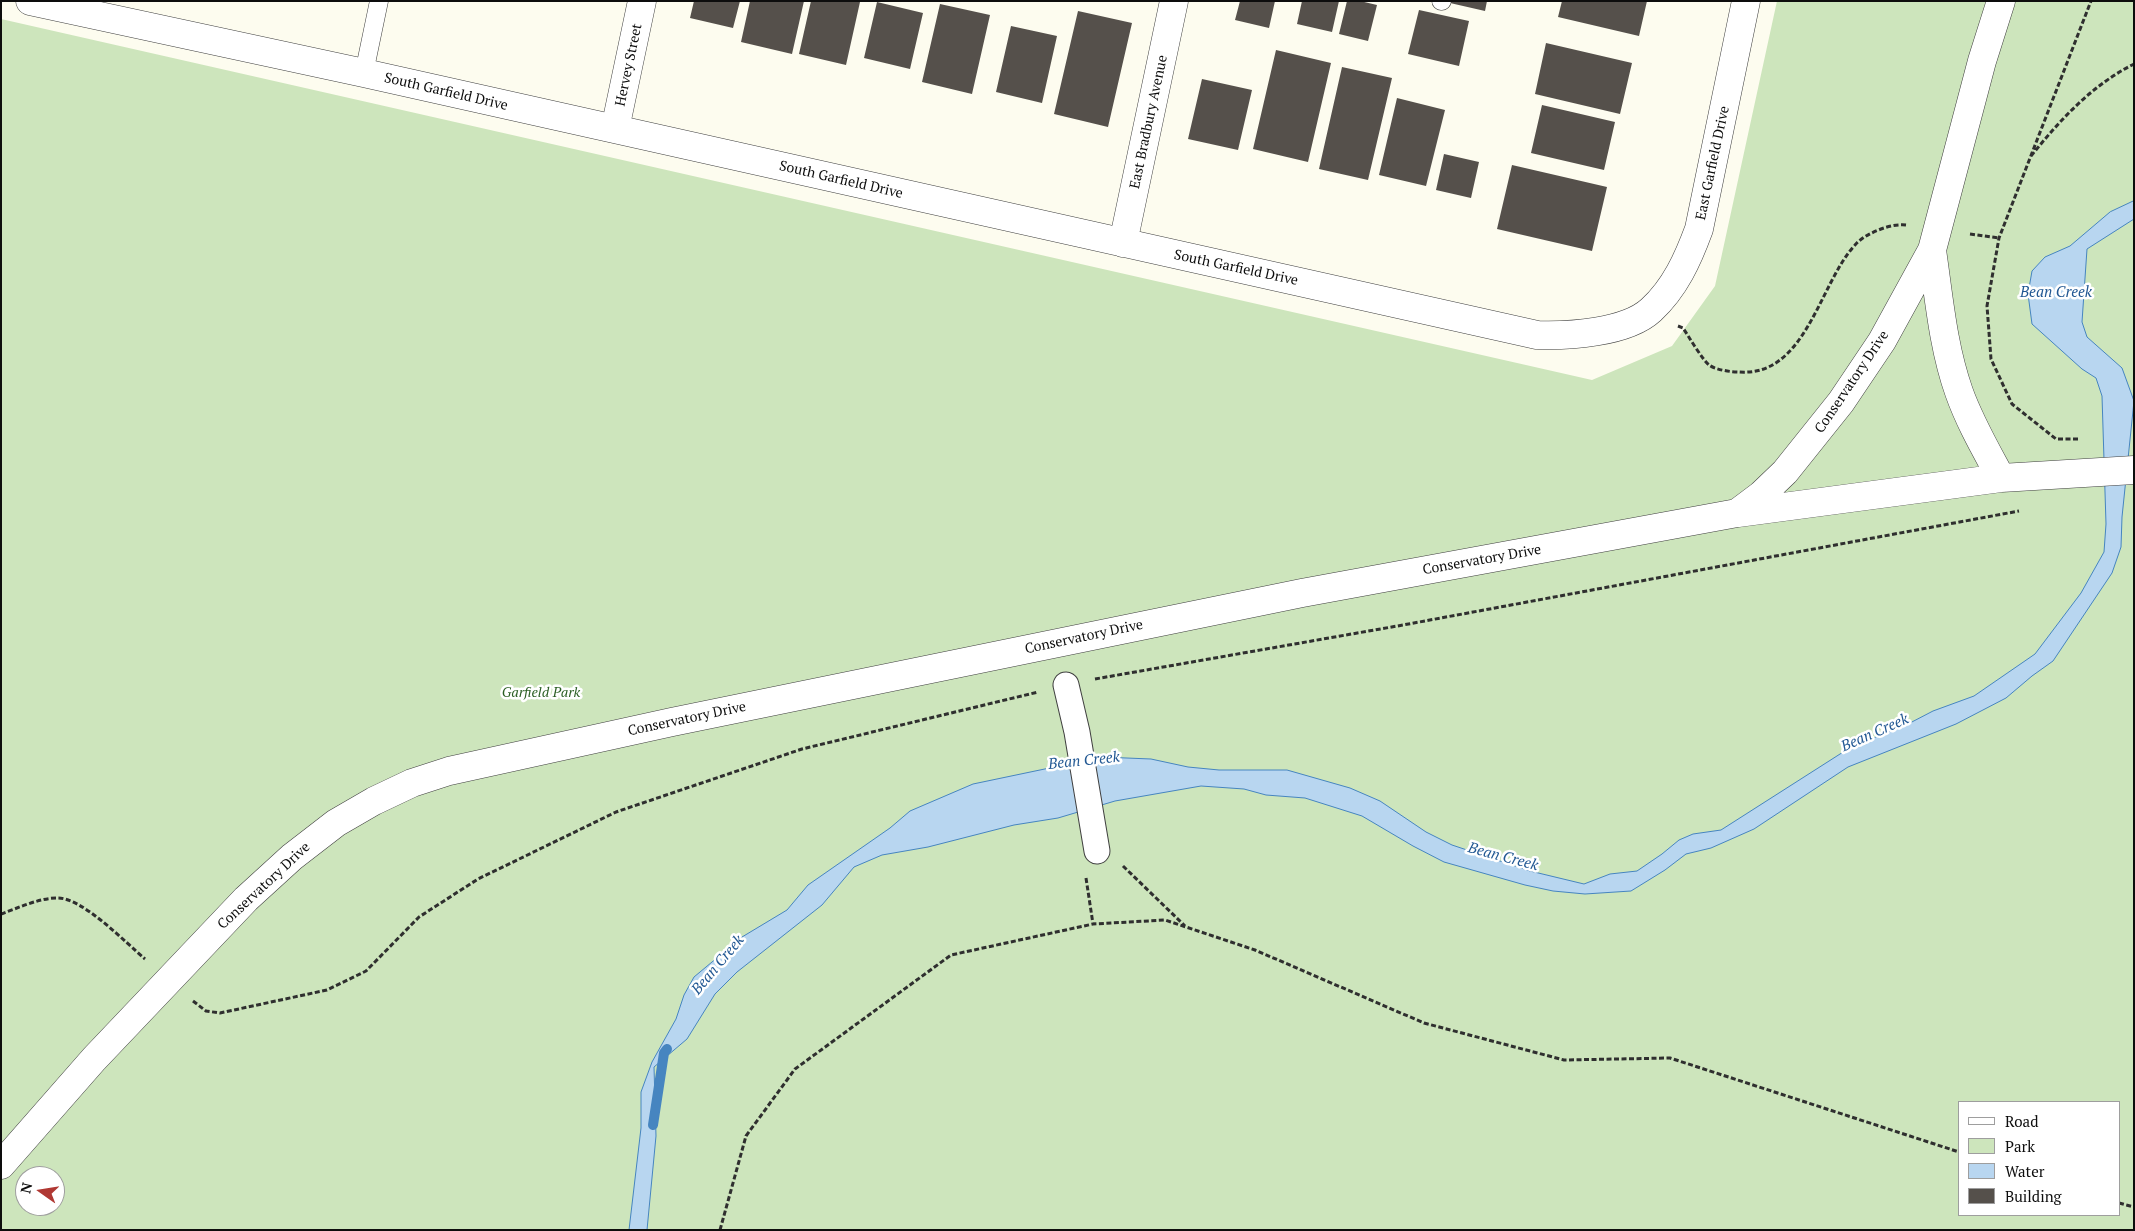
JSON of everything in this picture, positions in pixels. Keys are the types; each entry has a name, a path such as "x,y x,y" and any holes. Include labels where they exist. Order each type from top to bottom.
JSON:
{"street":[{"name":"South Garfield Drive","path":"30,1 109,10 364,73 1536,335 1564,336 1593,333 1623,325 1650,312"},
{"name":"Hervey Street","path":"615,130 642,1"},
{"name":"East Bradbury Avenue","path":"1123,243 1174,1"},
{"name":"East Garfield Drive","path":"1650,312 1675,283 1699,229 1746,1"},
{"name":"Conservatory Drive","path":"1,1165 94,1059 252,893 292,857 336,823 374,801 412,783 449,771 672,722 1302,593 1737,513 1761,495 1785,472 1841,402 1882,341 1934,240 1982,61 2001,1"},
{"path":"1934,240 1948,351 1959,392 1981,441 2001,478"},
{"path":"1737,513 2001,478 2134,470"},
{"path":"1066,685 1078,732 1097,851"}],"lane":[{"path":"364,73 379,1"}],"path":[{"path":"2056,439 2012,404 1991,358 1987,306 1998,238 2091,1"},
{"path":"2029,158 2062,118 2114,74 2134,64"},
{"path":"1650,312 1683,328 1710,366 1731,372 1753,373 1774,365 1792,348 1806,329 1855,245 1869,234 1890,226 1902,224 1934,240 1998,238"},
{"path":"1093,924 1084,864 1097,851 1112,855 1186,927"},
{"path":"1,914 48,899 66,899 84,907 169,981"},
{"path":"720,1230 746,1136 796,1069 951,955 1093,924 1165,920 1255,950 1424,1023 1564,1060 1670,1058 1958,1152"},
{"path":"2120,1203 2134,1207"}],"green space":[{"name":"Garfield Park","path":"1777,1 2134,1 2134,1230 1,1230 1,19 1592,380 1672,346 1715,286"}],"water":[{"name":"Bean Creek","path":"2134,201 2134,219 2087,249 2082,322 2087,337 2122,368 2134,401 2122,517 2121,547 2112,573 2053,661 2006,698 1956,724 1848,767 1754,829 1711,848 1686,854 1665,870 1631,891 1585,894 1553,891 1525,885 1444,862 1362,816 1305,798 1266,795 1244,789 1201,786 1115,801 1058,818 1014,825 928,847 882,855 854,867 822,905 737,972 715,994 687,1039 654,1067 656,1136 647,1230 629,1230 641,1128 641,1092 652,1062 676,1019 684,995 694,977 742,937 787,910 808,885 890,828 910,811 973,784 1102,757 1151,759 1188,767 1219,770 1287,770 1350,788 1380,801 1426,832 1452,845 1530,871 1584,884 1610,874 1637,871 1679,840 1693,834 1721,830 1851,747 1908,724 1933,711 1974,696 2035,654 2081,593 2104,552 2106,524 2102,396 2096,378 2082,369 2032,324 2028,294 2032,271 2045,257 2070,246 2110,212"}],"building":[{"path":"694,1 740,1 733,28 690,18"},
{"path":"750,1 804,1 792,54 741,42"},
{"path":"811,1 860,2 846,65 799,54"},
{"path":"1240,1 1275,1 1269,28 1235,20"},
{"path":"1302,1 1339,1 1332,32 1297,24"},
{"path":"1347,1 1360,1 1377,5 1368,41 1339,34"},
{"path":"1451,1 1487,1 1485,11 1450,3"},
{"path":"1562,1 1647,1 1639,36 1558,17"},
{"path":"877,2 923,13 910,69 864,58"},
{"path":"940,4 990,15 972,94 922,82"},
{"path":"1419,10 1469,21 1459,66 1408,54"},
{"path":"1078,11 1132,23 1108,127 1054,114"},
{"path":"1011,26 1057,36 1042,103 996,92"},
{"path":"1546,43 1632,63 1620,114 1535,94"},
{"path":"1276,50 1331,63 1308,162 1253,149"},
{"path":"1342,67 1392,78 1368,180 1319,169"},
{"path":"1202,79 1252,90 1238,150 1188,139"},
{"path":"1397,98 1445,110 1426,186 1379,175"},
{"path":"1542,105 1615,122 1604,170 1531,153"},
{"path":"1444,154 1479,162 1471,198 1436,190"},
{"path":"1512,165 1607,187 1592,251 1497,229"}],"waterway":[{"name":"Bean Creek","path":"653,1125 664,1053 667,1049"}]}
